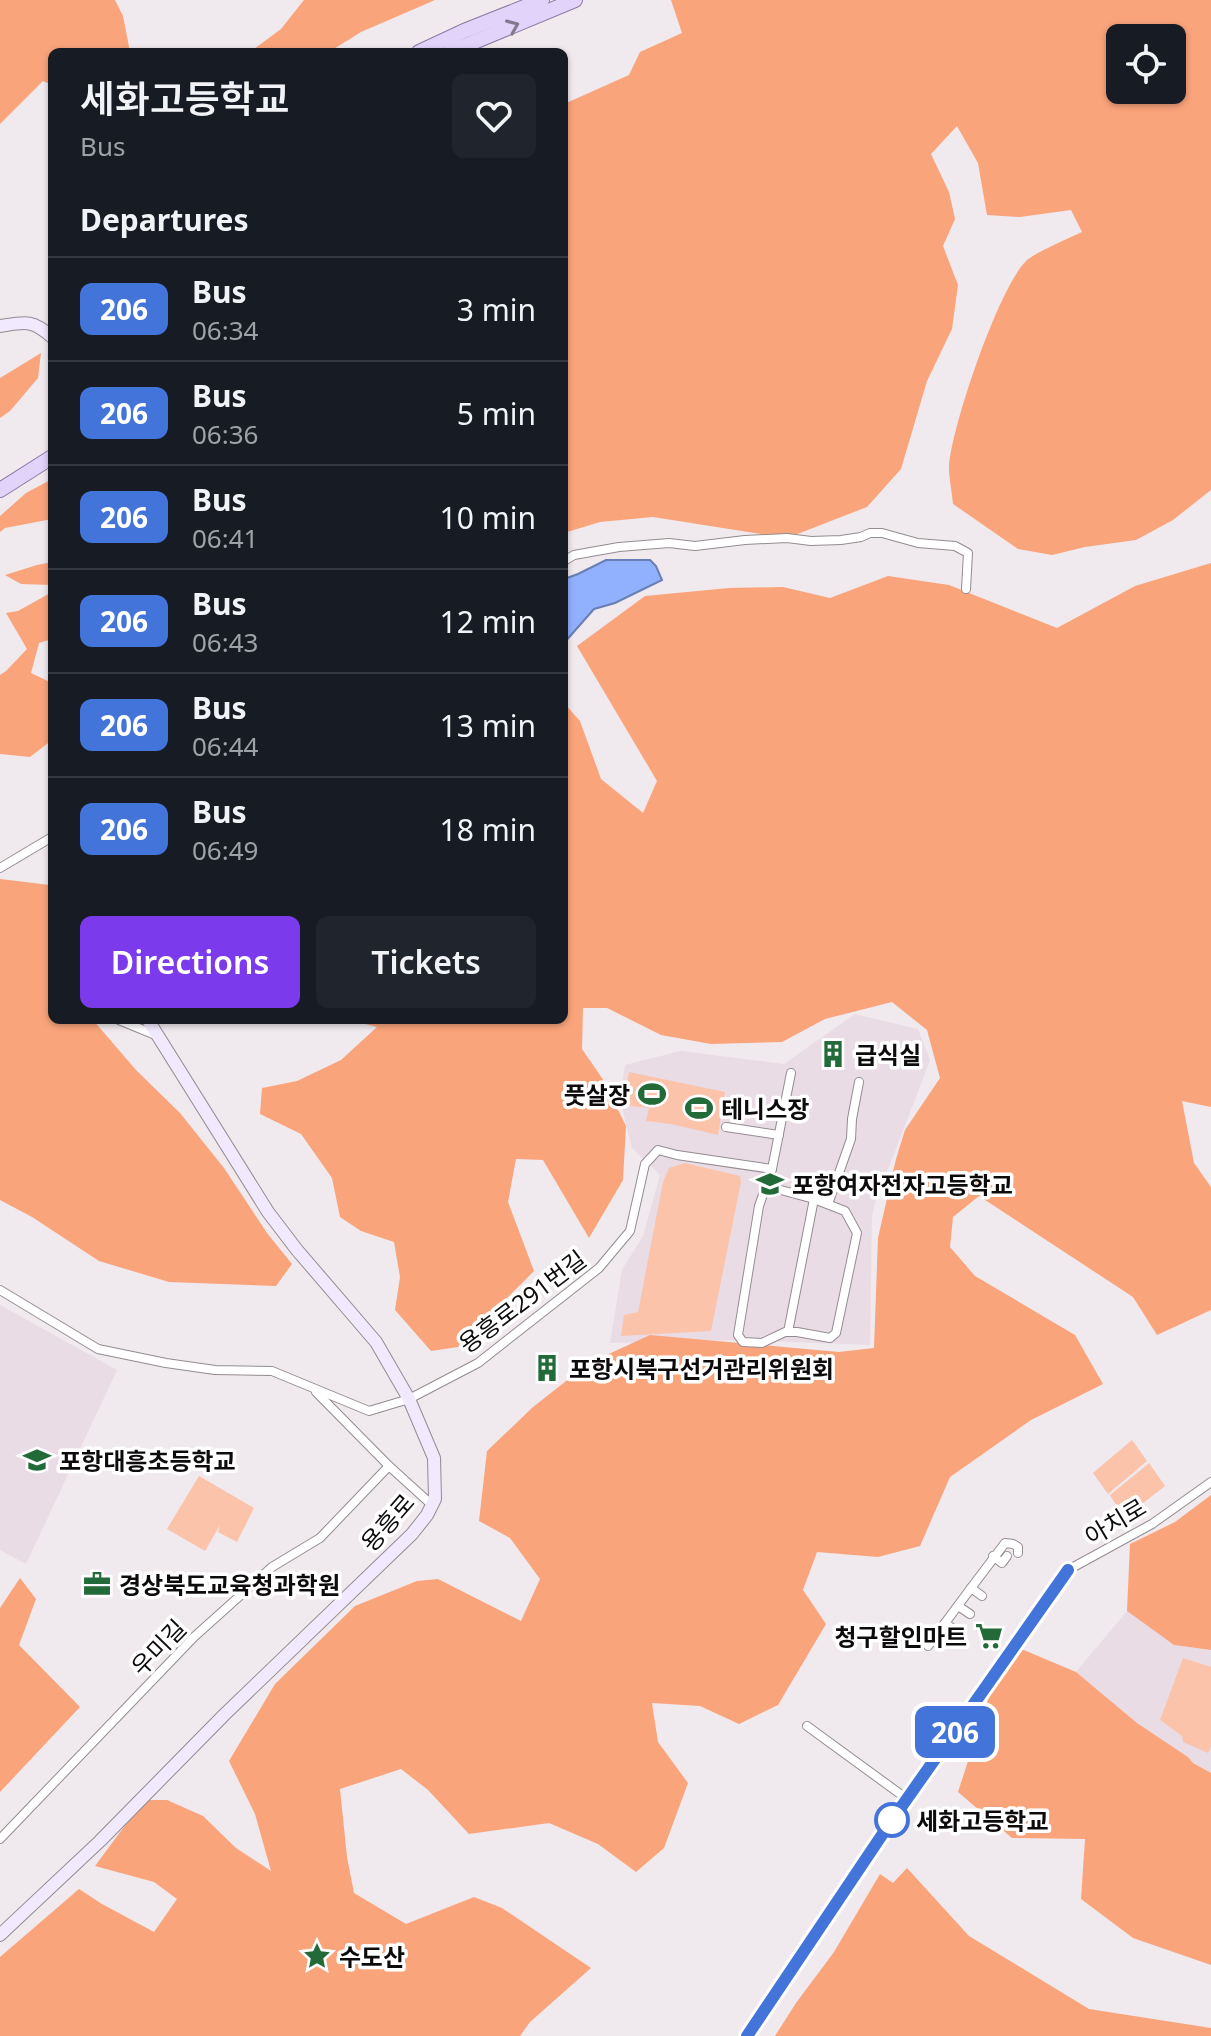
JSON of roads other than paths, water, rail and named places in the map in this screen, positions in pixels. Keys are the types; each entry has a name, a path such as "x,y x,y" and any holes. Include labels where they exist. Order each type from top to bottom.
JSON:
{"main road":[{"path":"428,48 542,0"},
{"path":"460,48 575,0"},
{"path":"0,326 38,324 48,333"},
{"path":"0,490 48,460"},
{"name":"용흥로","path":"0,1935 412,1534 435,1499 434,1458 409,1399 376,1342 268,1212 150,1024"}],"street":[{"path":"568,559 619,547 669,543 695,546 787,538 841,540 882,533 918,543 955,546 968,553 966,589"},
{"path":"0,868 48,839"},
{"path":"129,1024 158,1036"},
{"path":"766,1186 845,1211 857,1233 836,1333 830,1338 788,1332 762,1343 743,1342 738,1335 759,1206 766,1186 772,1169 791,1073"},
{"path":"828,1204 851,1139 859,1082"},
{"path":"726,1127 779,1135"},
{"name":"용흥로291번길","path":"0,1290 98,1349 215,1370 272,1371 369,1411 409,1399 478,1363 599,1268 630,1231 645,1164 658,1150 772,1169"},
{"path":"788,1332 814,1199"},
{"path":"313,1388 432,1505"},
{"name":"우미길","path":"0,1839 194,1637 272,1567 320,1538 389,1466"},
{"name":"아치로","path":"747,2036 907,1799 1068,1570 1152,1524 1211,1482"},
{"path":"928,1646 1005,1543 1018,1547 1018,1553"},
{"path":"993,1556 1002,1563 1007,1556"},
{"path":"984,1571 994,1578"},
{"path":"971,1588 982,1596"},
{"path":"958,1606 970,1614"},
{"path":"945,1623 959,1633"},
{"path":"807,1726 907,1799"}],"water":[{"path":"606,560 650,560 662,580 615,603 594,609 568,638 568,578"}],"place":[{"name":"급식실","path":"833,1054"},
{"name":"풋살장","path":"652,1094"},
{"name":"테니스장","path":"699,1108"},
{"name":"포항여자전자고등학교","path":"770,1184"},
{"name":"포항시북구선거관리위원회","path":"547,1368"},
{"name":"포항대흥초등학교","path":"37,1460"},
{"name":"경상북도교육청과학원","path":"97,1584"},
{"name":"청구할인마트","path":"989,1636"},
{"name":"세화고등학교","path":"892,1820"},
{"name":"수도산","path":"317,1956"}]}
